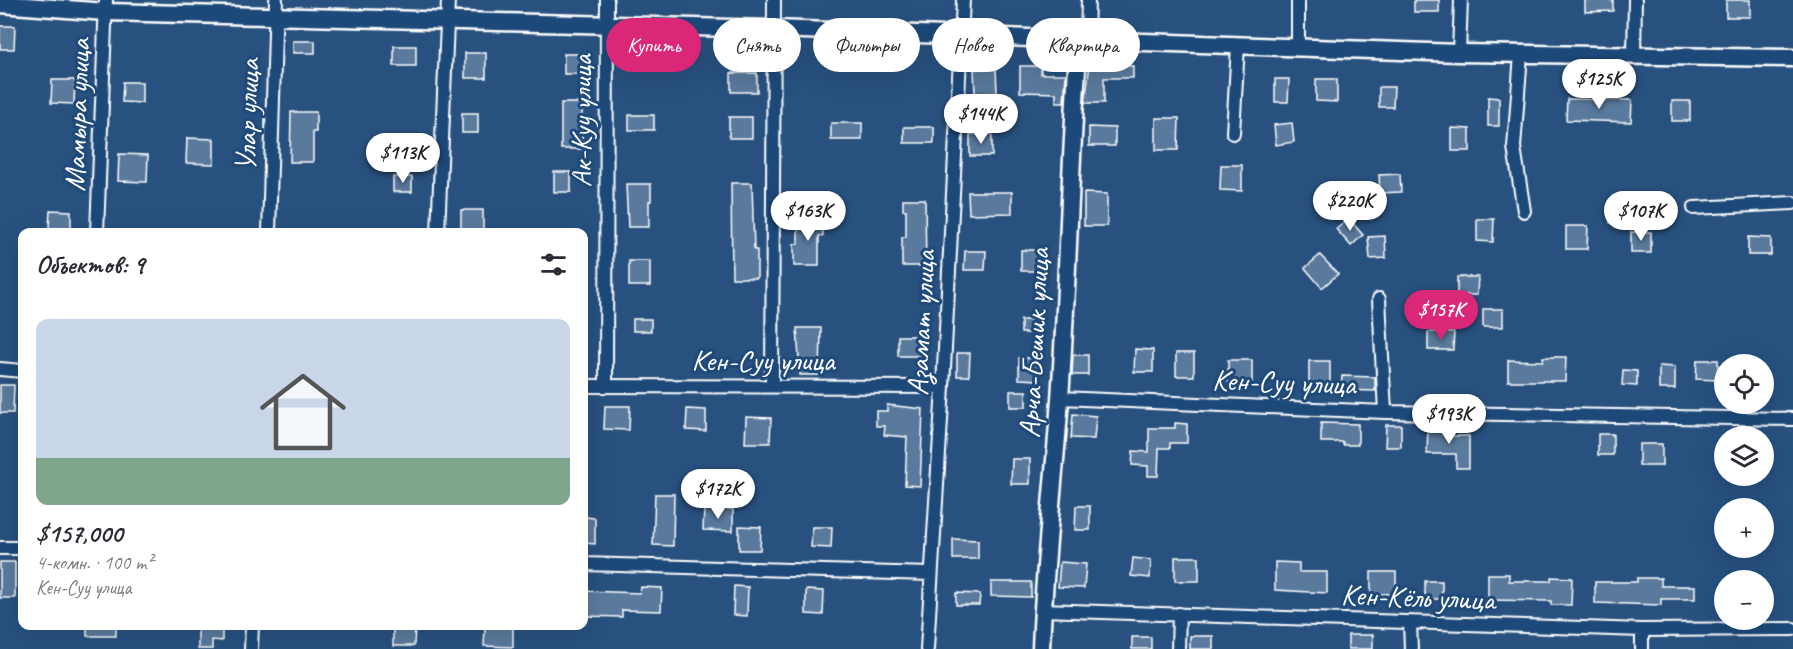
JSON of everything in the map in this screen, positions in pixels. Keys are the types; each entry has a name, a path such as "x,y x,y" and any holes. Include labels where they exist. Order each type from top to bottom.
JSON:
{"street":[{"path":"438,228 448,0"},
{"name":"Ак-Куу улица","path":"607,18 608,0"},
{"path":"774,0 774,18"},
{"name":"Азамат улица","path":"962,18 963,0"},
{"path":"1086,18 1088,0"},
{"path":"1298,0 1298,47"},
{"path":"1459,52 1461,0"},
{"path":"1634,55 1635,0"},
{"path":"0,4 276,7 448,21 606,25"},
{"name":"Мамыра улица","path":"97,228 106,6"},
{"name":"Улар улица","path":"269,228 276,7"},
{"path":"801,30 932,34"},
{"path":"1140,41 1521,54 1793,58"},
{"path":"1233,133 1238,45"},
{"path":"1521,54 1514,147 1524,211"},
{"name":"Ак-Куу улица","path":"606,72 606,386"},
{"path":"772,385 774,72"},
{"name":"Азамат улица","path":"927,649 960,72"},
{"name":"Арча-Бешик улица","path":"1041,649 1042,610 1060,398 1068,217 1080,72"},
{"path":"1694,208 1793,203"},
{"path":"1378,298 1385,412"},
{"path":"0,369 18,371"},
{"name":"Кен-Суу улица","path":"588,386 943,387"},
{"name":"Кен-Суу улица","path":"1060,398 1385,412 1793,419"},
{"path":"0,548 18,548"},
{"path":"588,564 931,574"},
{"name":"Кен-Кёль улица","path":"1042,610 1642,630 1793,629"},
{"path":"1178,649 1179,614"},
{"path":"1410,622 1411,649"},
{"path":"251,649 252,630"},
{"path":"1642,630 1642,649"}],"building":[{"path":"1414,0 1439,0 1439,12 1414,12"},
{"path":"1585,0 1613,0 1613,11 1585,12"},
{"path":"1726,0 1750,0 1750,17 1726,17"},
{"path":"0,26 15,26 14,49 0,49"},
{"path":"293,41 315,41 315,53 293,53"},
{"path":"394,46 416,46 416,66 394,66"},
{"path":"465,53 486,53 486,78 465,78"},
{"path":"564,54 584,54 584,74 564,74"},
{"path":"1020,66 1026,66 1026,72 1066,74 1064,102 1056,102 1056,93 1020,92"},
{"path":"974,72 996,72 997,93 975,94"},
{"path":"1089,72 1133,72 1133,78 1104,78 1104,103 1085,103"},
{"path":"731,73 757,73 757,92 731,92"},
{"path":"1275,79 1289,79 1288,102 1275,102"},
{"path":"1316,79 1337,79 1337,102 1316,101"},
{"path":"52,80 75,80 74,104 51,103"},
{"path":"123,82 142,82 142,103 122,102"},
{"path":"1379,87 1394,87 1393,107 1379,107"},
{"path":"1488,97 1499,98 1499,126 1488,126"},
{"path":"1567,99 1632,100 1631,122 1566,120"},
{"path":"1672,101 1690,101 1690,121 1672,121"},
{"path":"561,103 582,103 582,149 561,149"},
{"path":"291,112 316,112 313,162 290,162"},
{"path":"462,113 478,113 478,133 462,133"},
{"path":"629,115 654,115 654,130 629,130"},
{"path":"729,117 752,117 752,138 729,138"},
{"path":"1156,118 1179,118 1178,150 1156,150"},
{"path":"831,123 862,123 862,140 831,140"},
{"path":"1292,123 1294,142 1276,145 1274,125"},
{"path":"904,127 934,127 934,143 904,143"},
{"path":"1089,127 1115,128 1115,146 1089,146"},
{"path":"1452,128 1470,129 1470,151 1452,151"},
{"path":"970,134 992,134 992,156 970,156"},
{"path":"187,138 214,139 214,164 186,163"},
{"path":"119,154 148,155 147,182 118,181"},
{"path":"1221,165 1242,165 1242,191 1220,190"},
{"path":"554,172 571,172 571,192 554,192"},
{"path":"1400,174 1401,192 1380,193 1379,175"},
{"path":"393,177 412,177 412,192 393,192"},
{"path":"731,183 752,183 757,278 732,278"},
{"path":"626,184 651,184 649,227 628,227"},
{"path":"968,192 1012,192 1012,213 969,214"},
{"path":"1084,193 1107,194 1107,226 1084,226"},
{"path":"903,199 925,199 926,266 902,266 902,237 906,237 906,210 903,210"},
{"path":"1610,208 1628,209 1628,223 1610,223"},
{"path":"50,210 71,211 71,228 49,228"},
{"path":"461,210 483,210 483,228 461,228"},
{"path":"798,218 823,218 823,236 819,236 819,266 794,266 794,244 798,244"},
{"path":"1349,219 1363,235 1351,246 1336,229"},
{"path":"1477,219 1494,219 1493,242 1477,241"},
{"path":"1566,226 1588,226 1587,249 1566,249"},
{"path":"1631,232 1651,232 1651,253 1631,253"},
{"path":"1385,236 1386,258 1370,259 1368,237"},
{"path":"1748,237 1771,238 1771,255 1748,255"},
{"path":"1021,250 1040,250 1040,271 1021,271"},
{"path":"965,251 986,251 985,270 964,270"},
{"path":"1320,255 1338,274 1322,288 1305,268"},
{"path":"629,261 650,261 650,286 629,286"},
{"path":"1457,277 1478,277 1477,295 1457,295"},
{"path":"1483,309 1503,309 1503,327 1483,327"},
{"path":"633,319 651,319 651,331 633,331"},
{"path":"1021,320 1042,320 1042,333 1021,333"},
{"path":"797,328 821,328 820,375 800,375"},
{"path":"1428,332 1454,332 1453,350 1428,350"},
{"path":"898,336 920,336 920,356 898,356"},
{"path":"1135,349 1153,350 1153,372 1134,372"},
{"path":"957,353 970,353 969,376 957,376"},
{"path":"1176,353 1194,353 1194,376 1176,376"},
{"path":"1073,355 1088,355 1088,375 1072,375"},
{"path":"1543,357 1566,357 1565,381 1508,381 1508,360 1543,361"},
{"path":"1019,358 1039,358 1039,380 1019,379"},
{"path":"1228,360 1252,360 1252,382 1228,382"},
{"path":"1697,360 1714,360 1714,380 1696,379"},
{"path":"1309,361 1330,361 1330,384 1309,383"},
{"path":"1659,366 1675,367 1675,389 1659,389"},
{"path":"1623,370 1637,371 1637,386 1622,385"},
{"path":"1342,376 1375,377 1375,391 1341,390"},
{"path":"0,385 14,385 13,413 0,413"},
{"path":"1010,391 1026,391 1026,407 1010,407"},
{"path":"887,405 923,409 920,486 905,485 907,437 884,435 885,426 876,426 876,411 887,411"},
{"path":"605,406 630,406 629,430 604,429"},
{"path":"687,409 706,410 706,431 686,430"},
{"path":"1073,414 1096,416 1094,439 1071,438"},
{"path":"746,417 771,418 770,443 745,443"},
{"path":"1175,423 1187,424 1187,443 1170,443 1170,448 1159,448 1158,476 1148,476 1148,466 1132,465 1133,451 1149,452 1149,428 1175,428"},
{"path":"1321,423 1358,424 1358,445 1321,442"},
{"path":"1386,425 1401,425 1401,447 1385,447"},
{"path":"1428,426 1446,426 1445,436 1469,436 1469,468 1456,468 1456,454 1427,454"},
{"path":"1598,434 1613,434 1613,455 1598,455"},
{"path":"1639,444 1662,444 1662,466 1639,466"},
{"path":"1012,459 1030,459 1030,484 1011,484"},
{"path":"655,494 674,494 673,546 653,545"},
{"path":"1076,506 1090,506 1090,530 1075,530"},
{"path":"704,508 733,509 733,531 703,530"},
{"path":"588,517 595,518 595,544 588,543"},
{"path":"739,526 761,527 760,550 739,550"},
{"path":"812,527 832,527 831,548 811,547"},
{"path":"953,539 978,540 978,559 953,559"},
{"path":"1175,557 1199,557 1199,581 1175,581"},
{"path":"1133,558 1151,560 1150,578 1131,576"},
{"path":"0,562 15,562 15,598 0,598"},
{"path":"1060,562 1086,564 1084,588 1058,587"},
{"path":"1275,562 1299,563 1299,572 1327,572 1327,593 1275,590"},
{"path":"1371,572 1396,572 1396,594 1371,594"},
{"path":"1488,574 1509,574 1509,581 1551,581 1551,577 1572,578 1571,605 1551,605 1551,601 1488,600"},
{"path":"1637,578 1661,578 1661,586 1695,586 1695,599 1661,599 1661,605 1595,603 1595,582 1637,582"},
{"path":"1425,581 1442,581 1442,599 1425,599"},
{"path":"991,582 1031,582 1031,597 991,596"},
{"path":"734,586 748,587 747,616 733,615"},
{"path":"641,587 662,588 661,611 622,610 622,617 588,616 588,591 640,593"},
{"path":"806,590 824,591 823,615 806,614"},
{"path":"956,593 980,594 979,605 956,605"},
{"path":"87,630 116,630 116,636 87,636"},
{"path":"198,630 222,630 222,641 212,640 212,649 198,649"},
{"path":"393,630 415,630 414,646 393,646"},
{"path":"485,630 513,630 513,647 484,646"},
{"path":"1348,635 1373,635 1373,649 1348,649"},
{"path":"1190,636 1213,636 1213,649 1190,649"},
{"path":"1132,637 1151,637 1151,649 1132,649"}]}
